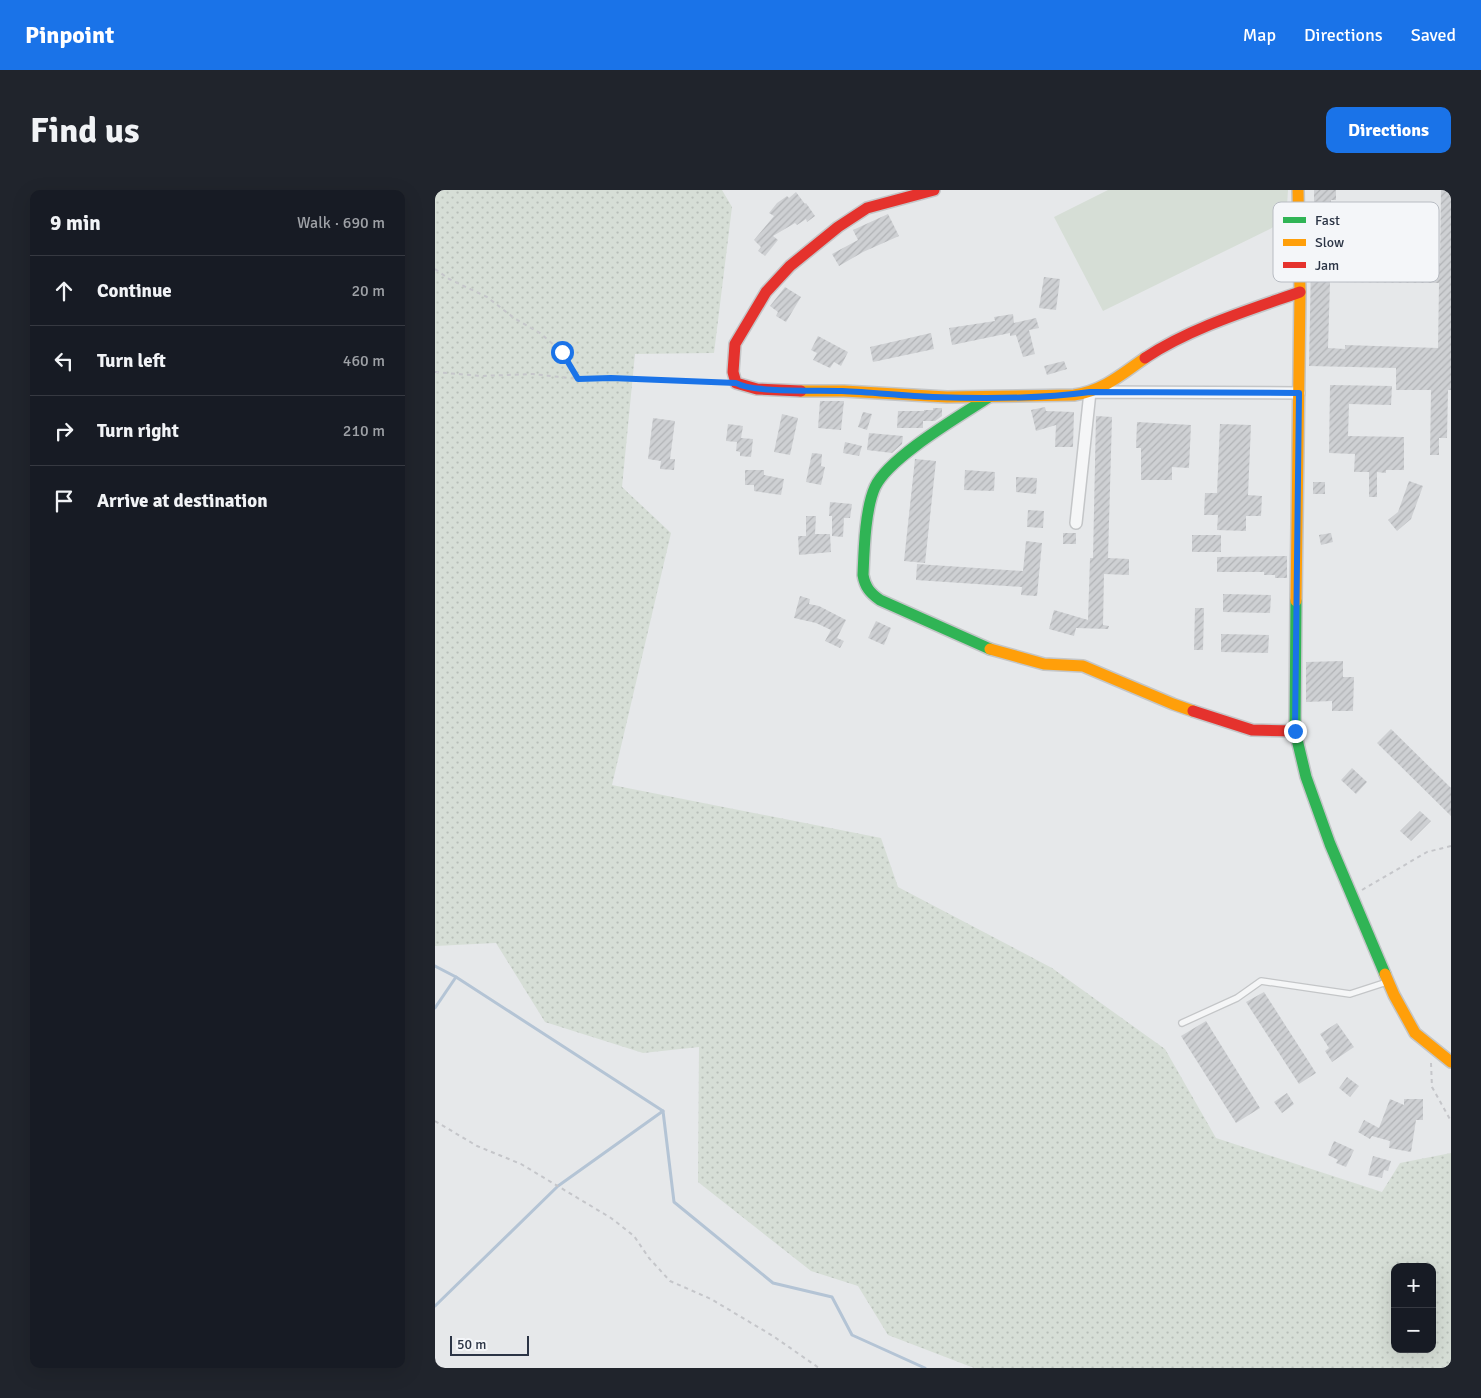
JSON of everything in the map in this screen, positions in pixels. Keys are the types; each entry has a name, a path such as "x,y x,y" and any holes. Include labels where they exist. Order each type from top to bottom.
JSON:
{"street":[{"path":"934,190 867,208 838,227 790,266 766,292 735,344 733,372 736,383 742,386 764,389 844,391 934,397 1067,395 1090,392 1299,393"},
{"path":"1300,282 1295,731 1306,777 1329,844 1388,981 1415,1033 1451,1062"},
{"path":"1090,392 1111,382 1131,366 1156,351 1215,322 1300,292"},
{"path":"1076,523 1090,392"},
{"path":"989,397 928,438 889,468 876,484 868,509 864,570 864,583 871,594 880,600 982,646 1022,659 1044,664 1083,666 1173,704 1252,730 1295,731"}],"lane":[{"path":"1182,1023 1237,998 1261,981 1350,994 1388,981"}],"path":[{"path":"435,269 449,279 487,297 514,318 540,333 562,352 578,379"},
{"path":"435,372 481,376 533,374 578,379 611,378 736,383"},
{"path":"1352,897 1387,874 1427,852 1451,846"},
{"path":"1429,1044 1432,1087 1451,1121"},
{"path":"435,1121 477,1146 521,1164 611,1218 634,1236 649,1258 670,1280 711,1299 773,1336 819,1368"}],"shaded area":[{"path":"435,190 722,190 732,207 714,353 635,354 622,487 671,533 612,785 881,838 898,887 1052,968 1165,1049 1216,1138 1382,1192 1400,1163 1451,1153 1451,1368 974,1368 888,1335 858,1286 811,1271 698,1182 699,1047 643,1053 545,1022 496,943 435,946"},
{"path":"1108,190 1288,190 1287,202 1273,202 1273,227 1103,311 1054,217"}],"building":[{"path":"1314,190 1336,190 1336,200 1331,200 1331,202 1314,202"},
{"path":"1441,190 1451,190 1451,390 1448,390 1447,438 1439,438 1439,455 1430,455 1431,390 1396,390 1396,368 1309,366 1311,282 1330,282 1439,282","holes":["1330,282 1439,283 1438,348 1345,345 1345,349 1328,348"]},
{"path":"796,192 815,216 807,222 806,219 797,225 795,223 773,236 778,240 765,256 758,251 761,247 754,240 774,216 769,213 777,203 787,196 789,198"},
{"path":"888,214 899,236 863,252 839,266 832,254 858,240 853,230"},
{"path":"1044,277 1060,279 1056,310 1039,308"},
{"path":"785,287 801,297 786,322 776,316 778,312 770,306"},
{"path":"1013,314 1014,323 1036,318 1039,328 1029,330 1035,354 1023,357 1016,335 1010,336 1010,333 952,345 949,328 995,321 994,317"},
{"path":"931,333 934,349 873,362 870,347"},
{"path":"818,336 848,352 841,366 834,362 830,368 813,360 817,353 811,350"},
{"path":"1064,361 1067,369 1047,375 1044,366"},
{"path":"1330,385 1392,386 1391,405 1349,404 1348,436 1404,437 1404,470 1386,470 1386,473 1377,472 1377,497 1369,497 1369,472 1354,472 1355,454 1329,453"},
{"path":"820,401 844,401 841,430 818,428"},
{"path":"1045,407 1046,411 1074,412 1073,447 1055,447 1056,425 1036,431 1031,410"},
{"path":"933,408 942,408 942,416 935,421 923,421 923,428 897,428 898,411 924,411 933,410"},
{"path":"863,412 872,414 867,430 858,427"},
{"path":"782,414 798,418 790,455 774,452"},
{"path":"1096,416 1112,417 1108,558 1129,559 1129,575 1104,574 1103,625 1109,626 1108,629 1076,628 1074,636 1049,629 1054,610 1088,620 1090,558 1093,558"},
{"path":"653,418 675,421 670,459 675,459 674,470 660,469 661,461 648,459"},
{"path":"1137,422 1191,425 1189,468 1172,467 1172,480 1141,480 1141,448 1136,448"},
{"path":"728,424 743,426 741,438 753,439 751,457 740,456 740,452 736,451 737,442 726,441"},
{"path":"1220,424 1251,425 1248,495 1262,496 1261,516 1246,516 1246,531 1217,530 1218,515 1204,515 1205,493 1217,493"},
{"path":"869,433 903,436 902,444 892,453 867,450"},
{"path":"845,442 862,446 859,456 843,453"},
{"path":"812,453 822,454 821,466 825,467 821,485 806,482"},
{"path":"915,459 936,461 925,563 904,561"},
{"path":"745,470 764,470 764,475 784,479 781,495 754,491 754,485 745,485"},
{"path":"965,470 995,472 994,491 964,490"},
{"path":"1016,477 1037,478 1036,494 1016,492"},
{"path":"1409,481 1423,486 1411,519 1397,531 1388,520 1398,512"},
{"path":"1313,482 1325,482 1325,494 1313,494"},
{"path":"830,502 852,504 850,518 844,518 843,537 832,536 832,516 829,516"},
{"path":"1028,510 1044,511 1043,528 1027,527"},
{"path":"806,516 816,516 815,534 830,534 831,552 799,555 798,536 806,536"},
{"path":"1063,533 1076,533 1076,544 1063,544"},
{"path":"1331,533 1333,542 1321,545 1319,535"},
{"path":"1192,535 1221,535 1221,552 1192,552"},
{"path":"1026,541 1042,543 1037,596 1021,595 1022,587 916,580 917,564 1023,571"},
{"path":"1287,556 1287,578 1275,578 1275,575 1264,575 1264,572 1217,572 1217,557"},
{"path":"1223,594 1271,595 1270,613 1223,612"},
{"path":"800,596 810,599 809,604 819,606 846,620 837,638 844,641 840,648 825,641 831,630 816,623 794,618"},
{"path":"1195,608 1204,608 1203,650 1194,650"},
{"path":"876,621 891,628 884,645 868,638"},
{"path":"1221,634 1269,635 1268,653 1221,652"},
{"path":"1343,661 1343,677 1354,677 1353,711 1332,711 1332,701 1306,702 1306,662"},
{"path":"1391,729 1451,788 1451,816 1377,743"},
{"path":"1352,768 1367,782 1356,794 1341,780"},
{"path":"1420,811 1431,821 1411,841 1400,831"},
{"path":"1264,992 1316,1073 1299,1084 1246,1002"},
{"path":"1206,1021 1260,1108 1236,1123 1181,1036"},
{"path":"1337,1023 1354,1047 1332,1062 1325,1051 1329,1048 1320,1034"},
{"path":"1347,1077 1359,1086 1350,1097 1339,1088"},
{"path":"1287,1093 1294,1104 1282,1113 1274,1102"},
{"path":"1390,1099 1404,1105 1404,1099 1423,1099 1423,1120 1416,1120 1411,1152 1389,1148 1390,1141 1372,1136 1370,1139 1358,1132 1364,1120 1379,1128"},
{"path":"1334,1141 1354,1150 1346,1167 1336,1163 1338,1160 1328,1155"},
{"path":"1373,1156 1391,1161 1388,1171 1384,1170 1382,1178 1368,1175"}],"waterway":[{"path":"435,966 456,977 663,1111 674,1202 773,1283 832,1297 852,1335 925,1368"},
{"path":"435,1008 456,977"},
{"path":"435,1306 558,1186 663,1111"}],"traffic: fast":[{"path":"989,397 926,438 883,475 875,487 869,507 863,575 865,583 873,595 880,600 990,649"},
{"path":"1296,601 1295,731 1306,777 1330,844 1385,974"}],"traffic: slow":[{"path":"1298,190 1298,202"},
{"path":"1296,601 1300,282"},
{"path":"801,391 844,391 947,397 1074,395 1103,386 1145,358"},
{"path":"990,649 1044,664 1083,666 1193,711"},
{"path":"1385,974 1415,1033 1451,1062"}],"traffic: jam":[{"path":"801,391 757,389 736,383 733,372 735,344 766,292 790,266 838,227 867,208 934,190"},
{"path":"1145,358 1162,347 1200,329 1300,292"},
{"path":"1193,711 1252,730 1295,731"}],"route":[{"path":"562,352 578,379 611,378 736,383 742,386 764,389 844,391 934,397 1067,395 1090,392 1299,393 1295,731"}]}
